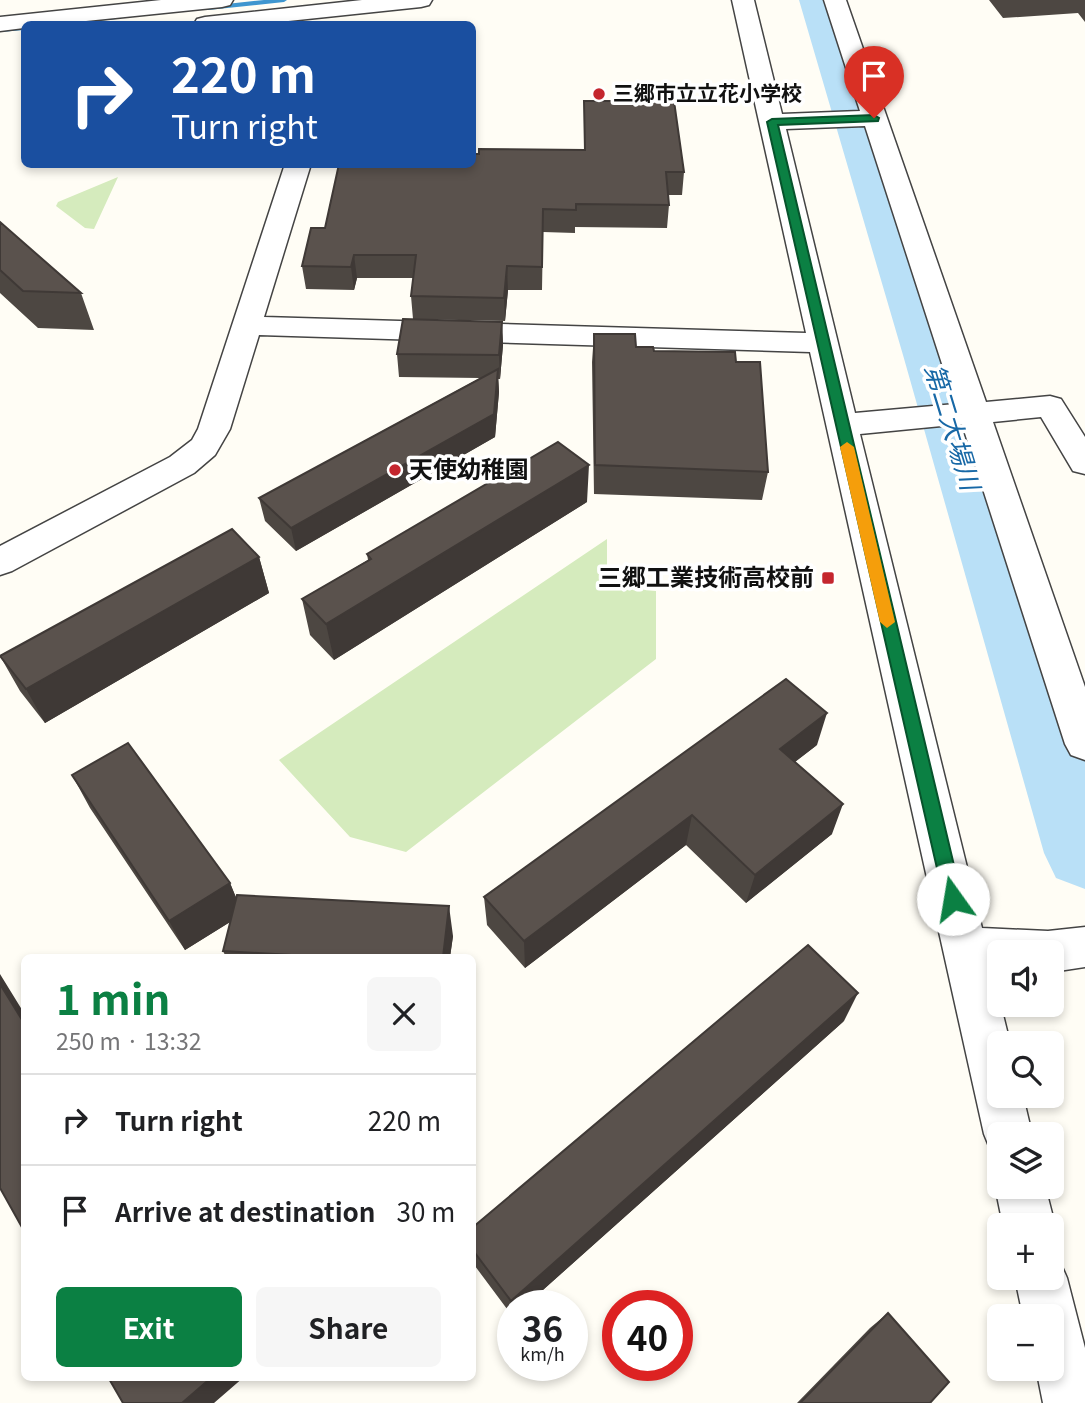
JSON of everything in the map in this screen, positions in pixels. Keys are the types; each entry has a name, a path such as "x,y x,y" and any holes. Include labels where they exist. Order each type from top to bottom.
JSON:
{"street":[{"path":"28,21 222,0"},
{"path":"258,21 346,16 421,0"},
{"path":"743,0 1005,1122"},
{"path":"835,0 969,414 1085,744"},
{"path":"0,24 21,22"},
{"path":"772,122 874,118"},
{"path":"0,562 182,465 204,447 214,429 297,168"},
{"path":"247,326 822,343"},
{"path":"842,425 1050,406 1085,463"},
{"path":"1064,950 1085,947"},
{"path":"965,948 987,949"},
{"path":"1064,1373 1071,1403"}],"green space":[{"path":"118,177 94,229 85,228 56,206 58,202"},
{"path":"607,539 607,569 640,571 639,589 656,591 656,659 406,852 350,837 279,760"}],"building":[{"path":"584,101 674,101 684,172 666,172 669,205 576,204 576,210 543,209 542,267 507,266 504,298 411,296 416,255 354,255 351,267 302,266 311,228 325,228 338,168 476,168 476,154 479,154 479,149 585,150"},
{"path":"0,222 81,293 23,291 0,270"},
{"path":"403,319 502,322 499,355 397,354"},
{"path":"594,334 635,334 636,347 653,347 654,351 735,352 736,362 760,362 768,472 595,465"},
{"path":"498,369 494,414 291,528 259,498"},
{"path":"558,442 589,465 326,624 302,599 371,559 367,554"},
{"path":"232,529 259,557 26,689 0,656"},
{"path":"786,679 827,713 780,749 843,804 755,875 692,815 524,941 484,897"},
{"path":"128,743 230,883 169,921 72,775"},
{"path":"237,895 449,906 443,954 274,954 223,951"},
{"path":"808,945 858,993 523,1290 503,1290 476,1254 476,1225"},
{"path":"0,984 21,1018 21,1226 0,1188"},
{"path":"888,1313 949,1382 930,1403 800,1403"},
{"path":"110,1381 207,1381 182,1403 123,1403"}],"waterway":[{"path":"208,8 284,0"},
{"name":"第二大場川","path":"820,0 933,355 1085,853"},
{"path":"84,21 114,18"},
{"path":"0,30 21,28"}],"slow traffic":[{"path":"847,447 887,622"}],"place":[{"name":"三郷市立立花小学校","path":"599,94"},
{"name":"天使幼稚園","path":"395,470"},
{"name":"三郷工業技術高校前","path":"828,578"}],"route":[{"path":"874,118 772,122 953,899"}]}
